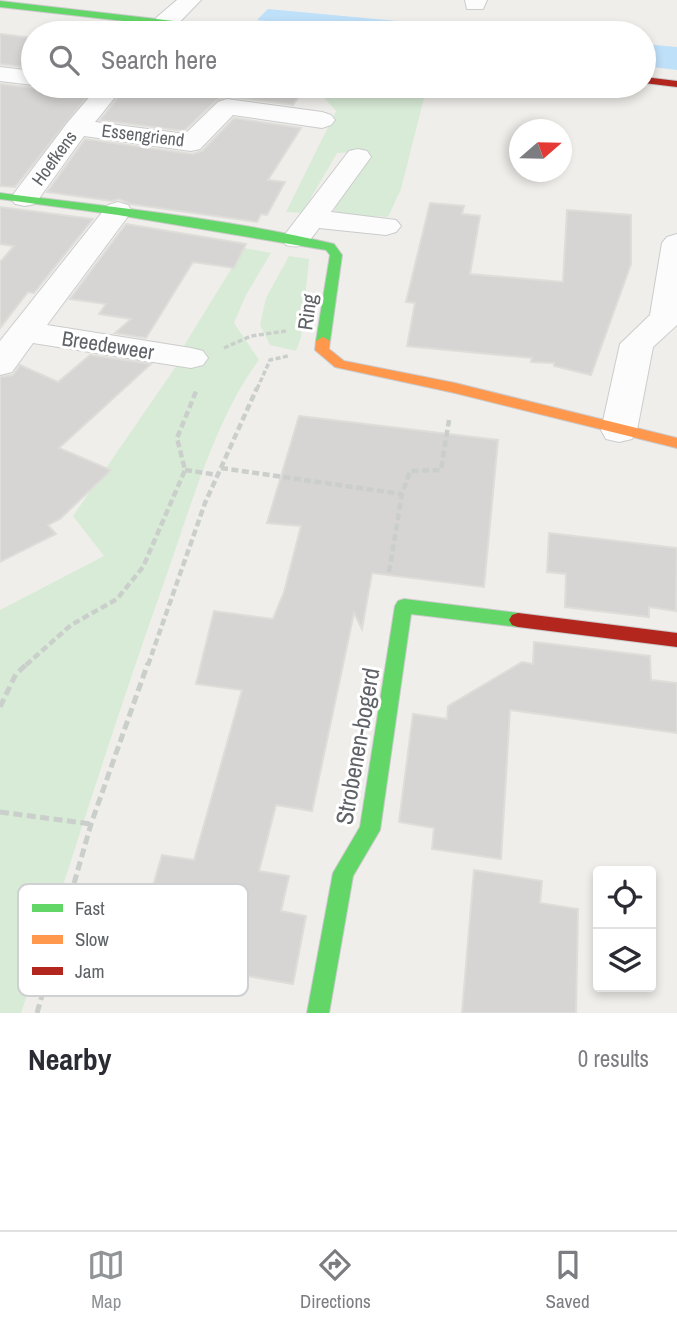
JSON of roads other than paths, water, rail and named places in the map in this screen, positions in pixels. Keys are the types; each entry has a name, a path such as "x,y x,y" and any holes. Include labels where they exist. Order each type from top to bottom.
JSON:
{"street":[{"path":"168,21 190,0"},
{"path":"0,4 114,21"},
{"path":"0,74 21,77"},
{"path":"656,81 677,84"},
{"name":"Hoefkens","path":"12,197 77,127 98,98"},
{"name":"Essengriend","path":"77,127 191,143 227,107 322,120"},
{"path":"304,229 358,157"},
{"name":"Ring","path":"12,197 118,211 304,229 330,247 336,255 323,350 340,364 455,388 677,443"},
{"name":"Breedeweer","path":"0,364 118,211"},
{"path":"304,229 386,226"},
{"path":"619,430 637,344 666,318 677,243"},
{"name":"Breedeweer","path":"26,332 203,364"},
{"name":"Strobenen-bogerd","path":"318,1013 343,873 370,830 404,606 677,640"}],"water":[{"path":"268,9 397,21 266,21 257,20"},
{"path":"656,45 677,47 677,70 656,67"}]}
